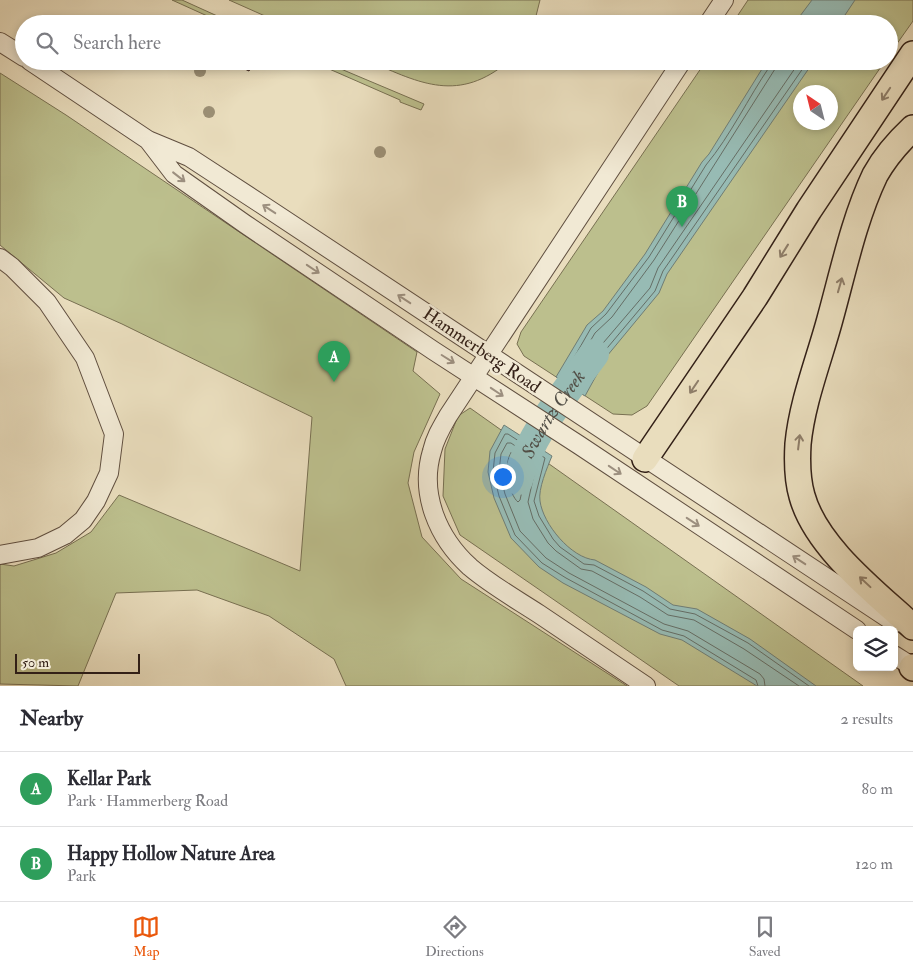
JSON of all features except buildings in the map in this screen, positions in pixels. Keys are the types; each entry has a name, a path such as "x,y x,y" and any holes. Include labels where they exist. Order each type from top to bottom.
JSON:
{"highway":[{"path":"646,458 755,297 809,210 913,54"},
{"path":"913,128 889,153 876,174 864,202 806,406 798,442 797,460 802,497 822,535 840,559 913,627"}],"street":[{"path":"714,15 724,0"},
{"path":"0,42 15,51"},
{"name":"Hammerberg Road","path":"43,70 148,140 189,157 913,635"},
{"path":"646,686 471,567 447,542 438,525 429,490 428,472 431,452 437,435 448,416 676,70"},
{"name":"Hammerberg Road","path":"148,140 174,174 519,407 853,627"},
{"path":"0,258 12,266 47,302 85,358 114,434 109,473 96,501 83,520 65,535 38,548 0,555"},
{"path":"646,458 644,477 652,495"},
{"path":"898,658 913,667"}],"green space":[{"path":"172,0 182,0 215,15 205,15"},
{"path":"229,0 540,0 536,15 263,15"},
{"path":"748,0 913,0 913,21 898,42 898,15 738,15"},
{"path":"332,70 343,70 424,104 421,110 400,102 400,100"},
{"path":"390,70 497,70 473,82 456,86 423,82"},
{"path":"700,70 879,70 838,129 838,85 793,85 793,130 837,130 647,406 632,415 613,414 524,356 517,344 521,332"},
{"path":"0,73 66,115 417,352 413,371 440,394 414,452 408,483 422,537 461,579 627,686 346,686 334,659 269,616 197,590 116,593 78,686 0,684 0,564 14,566 56,553 91,532 119,495 300,571 312,417 122,324 64,298 0,245"},
{"path":"470,408 863,686 679,686 460,535 443,496 445,449 458,416"}],"water":[{"path":"812,0 855,0 845,15 801,15"},
{"path":"761,70 808,70 797,85 793,85 793,91 667,274 659,293 607,356 585,396 556,377 587,325 603,311 645,254 702,162 709,154"},
{"path":"504,425 552,456 545,472 540,501 546,520 568,547 586,558 595,560 646,587 673,605 697,609 750,639 816,686 757,686 682,640 660,634 563,583 539,567 511,538 494,498 488,472 490,451"}],"waterway":[{"name":"Swartz Creek","path":"518,480 524,462 540,429 594,354"}],"place":[{"name":"Happy Hollow Nature Area","path":"682,227"},
{"name":"Kellar Park","path":"334,382"}]}
